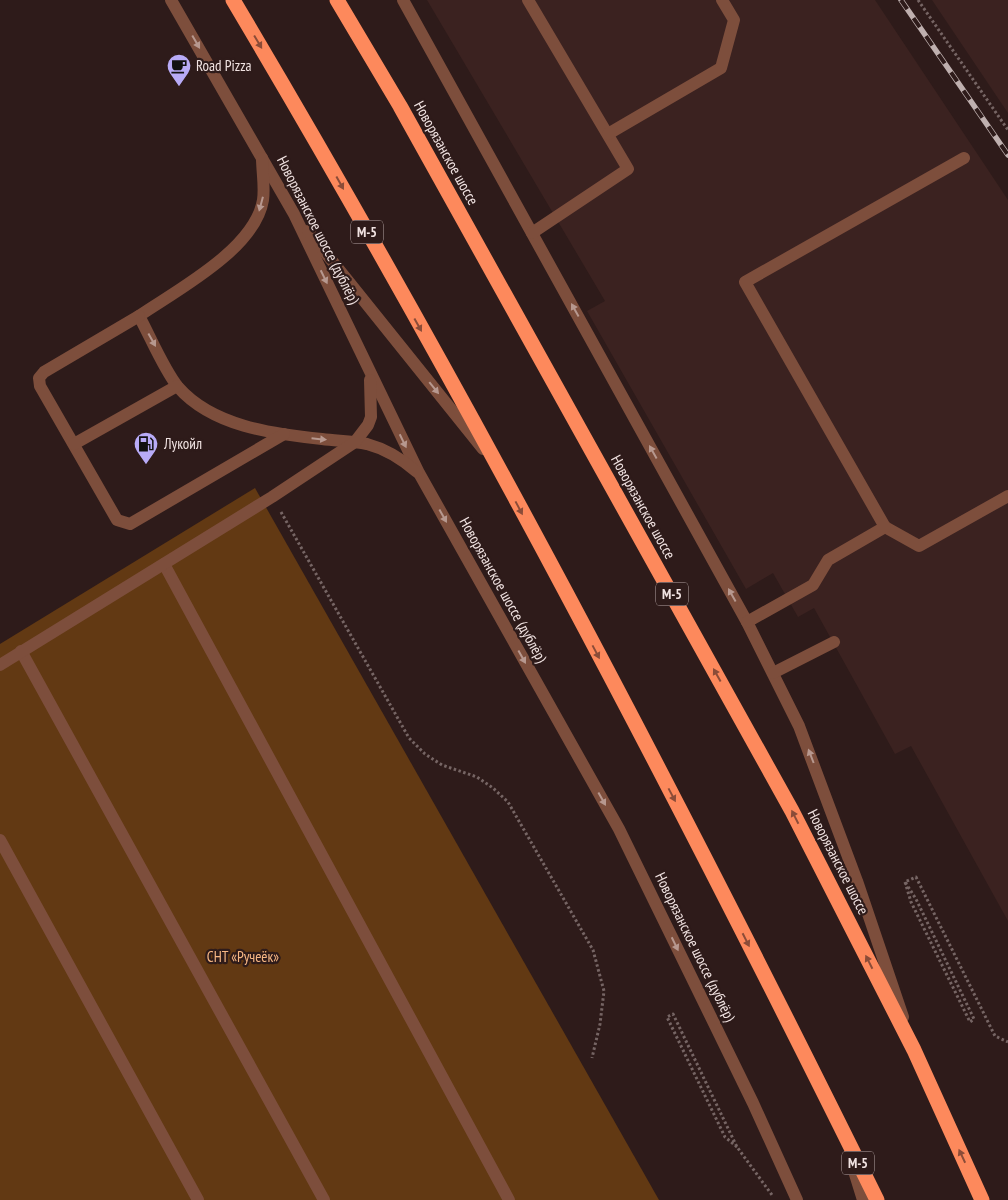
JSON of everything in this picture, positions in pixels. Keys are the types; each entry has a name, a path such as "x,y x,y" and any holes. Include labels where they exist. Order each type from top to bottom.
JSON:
{"highway":[{"name":"М-5","path":"233,0 306,122 496,465 673,797 876,1200"},
{"name":"Новорязанское шоссе","path":"337,0 400,106 792,811 914,1050 982,1200"}],"street":[{"name":"Новорязанское шоссе (дублёр)","path":"171,0 262,155 294,214 419,473 619,828 749,1094 797,1200"},
{"path":"403,0 747,622 799,726 850,863 914,1050"},
{"path":"528,0 628,169 532,233"},
{"path":"608,134 721,68 734,20 722,0"},
{"path":"262,155 263,200 254,226 231,252 139,316 44,372 39,378 40,386 117,520 130,524 284,434"},
{"path":"964,158 746,282 885,527 919,546 1008,496"},
{"path":"294,214 496,465"},
{"path":"139,316 177,386 196,405 220,417 250,427 284,434 355,442 395,455 419,473"},
{"path":"0,665 272,497 355,442 368,425 371,417 372,391 367,366"},
{"path":"74,444 177,386"},
{"path":"747,622 813,585 828,560 885,527"},
{"path":"164,564 509,1200"},
{"path":"773,673 834,642"},
{"path":"21,652 324,1200"},
{"path":"0,840 198,1200"},
{"path":"840,1126 863,1200"}],"path":[{"path":"918,0 1008,130"},
{"path":"272,497 409,738 425,754 442,765 477,777 508,802 593,950 604,991 600,1024 592,1058"},
{"path":"905,882 916,877 995,1036 1008,1042"},
{"path":"905,882 916,899 974,1019 970,1022 910,902 905,882"},
{"path":"737,1147 732,1133 673,1014 667,1017 725,1136 737,1147 776,1200"}],"shaded area":[{"path":"427,0 875,0 1008,200 1008,921 911,746 895,754 814,608 798,617 773,573 746,589 587,311 605,301"},
{"path":"932,0 1008,0 1008,113"}],"green space":[{"name":"СНТ «Ручеёк»","path":"255,488 659,1200 0,1200 0,644"}],"railway":[{"path":"901,0 1008,155"}],"place":[{"name":"Road Pizza","path":"179,87"},
{"name":"Лукойл","path":"146,465"}]}
